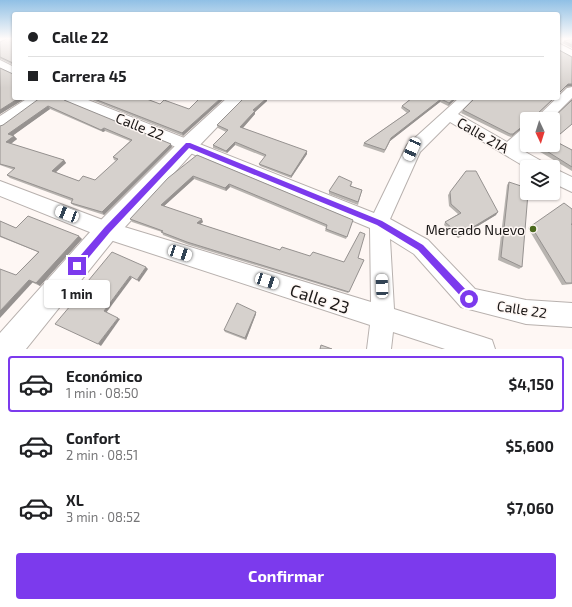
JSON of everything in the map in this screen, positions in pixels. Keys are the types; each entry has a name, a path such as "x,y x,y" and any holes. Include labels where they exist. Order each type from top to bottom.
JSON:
{"street":[{"path":"0,64 12,71"},
{"path":"550,112 572,91"},
{"path":"0,123 34,100"},
{"name":"Calle 22","path":"76,100 380,223 420,247 469,299 526,312 572,315"},
{"path":"6,349 107,230 188,145 235,100"},
{"path":"379,349 383,318 380,223 412,149 465,100"},
{"name":"Calle 21A","path":"448,115 526,160"},
{"path":"508,150 520,139"},
{"path":"560,179 572,185"},
{"name":"Calle 23","path":"0,188 107,230 483,349"}],"building":[{"path":"0,55 12,55 12,63 0,57"},
{"path":"560,55 569,55 572,57 572,84 568,84 560,92"},
{"path":"0,68 12,74 12,100 16,100 0,110"},
{"path":"37,100 64,100 171,144 102,212 71,203 73,199 7,175 15,168 0,164 0,126","holes":["48,106 101,130 104,128 132,140 113,157 118,159 95,180 83,176 79,181 52,171 64,160 6,142 14,136 8,134"]},
{"path":"97,100 149,100 160,104 164,100 189,109 198,100 219,100 182,133"},
{"path":"242,100 265,100 253,110 255,111 240,127 307,151 291,176 259,164 266,155 235,142 226,151 213,145 228,130 217,125"},
{"path":"410,100 440,100 391,138 385,150 364,143 410,111 402,106"},
{"path":"443,100 453,100 449,103"},
{"path":"473,100 552,100 539,112 520,112 520,128 513,134 510,134 463,110"},
{"path":"572,100 572,124 560,134 559,112"},
{"path":"560,144 572,150 572,167 548,152 560,152"},
{"path":"197,155 353,220 347,237 326,229 327,225 229,184 225,188 193,176 161,205 202,219 197,223 280,250 282,247 310,256 313,252 344,262 360,232 365,234 358,258 364,260 349,292 187,242 161,232 163,231 130,219 168,178"},
{"path":"466,171 476,171 498,212 460,235 445,222 461,213 451,204 450,192"},
{"path":"339,176 352,182 350,186 362,190 358,202 329,191"},
{"path":"509,182 520,186 520,200 527,200 522,267 501,257"},
{"path":"564,203 572,209 572,283 566,283 531,226"},
{"path":"28,216 79,236 36,283 29,280 0,311 0,269 16,275 39,252 0,236 0,221 16,228"},
{"path":"112,252 146,267 137,280 130,276 104,311 118,318 98,344 55,324 76,299 74,298"},
{"path":"237,303 256,312 245,338 224,330"},
{"path":"321,345 332,349 320,349"}],"place":[{"name":"Mercado Nuevo","path":"533,229"}],"route":[{"path":"77,266 107,230 188,145 380,223 420,247 469,299"}]}
